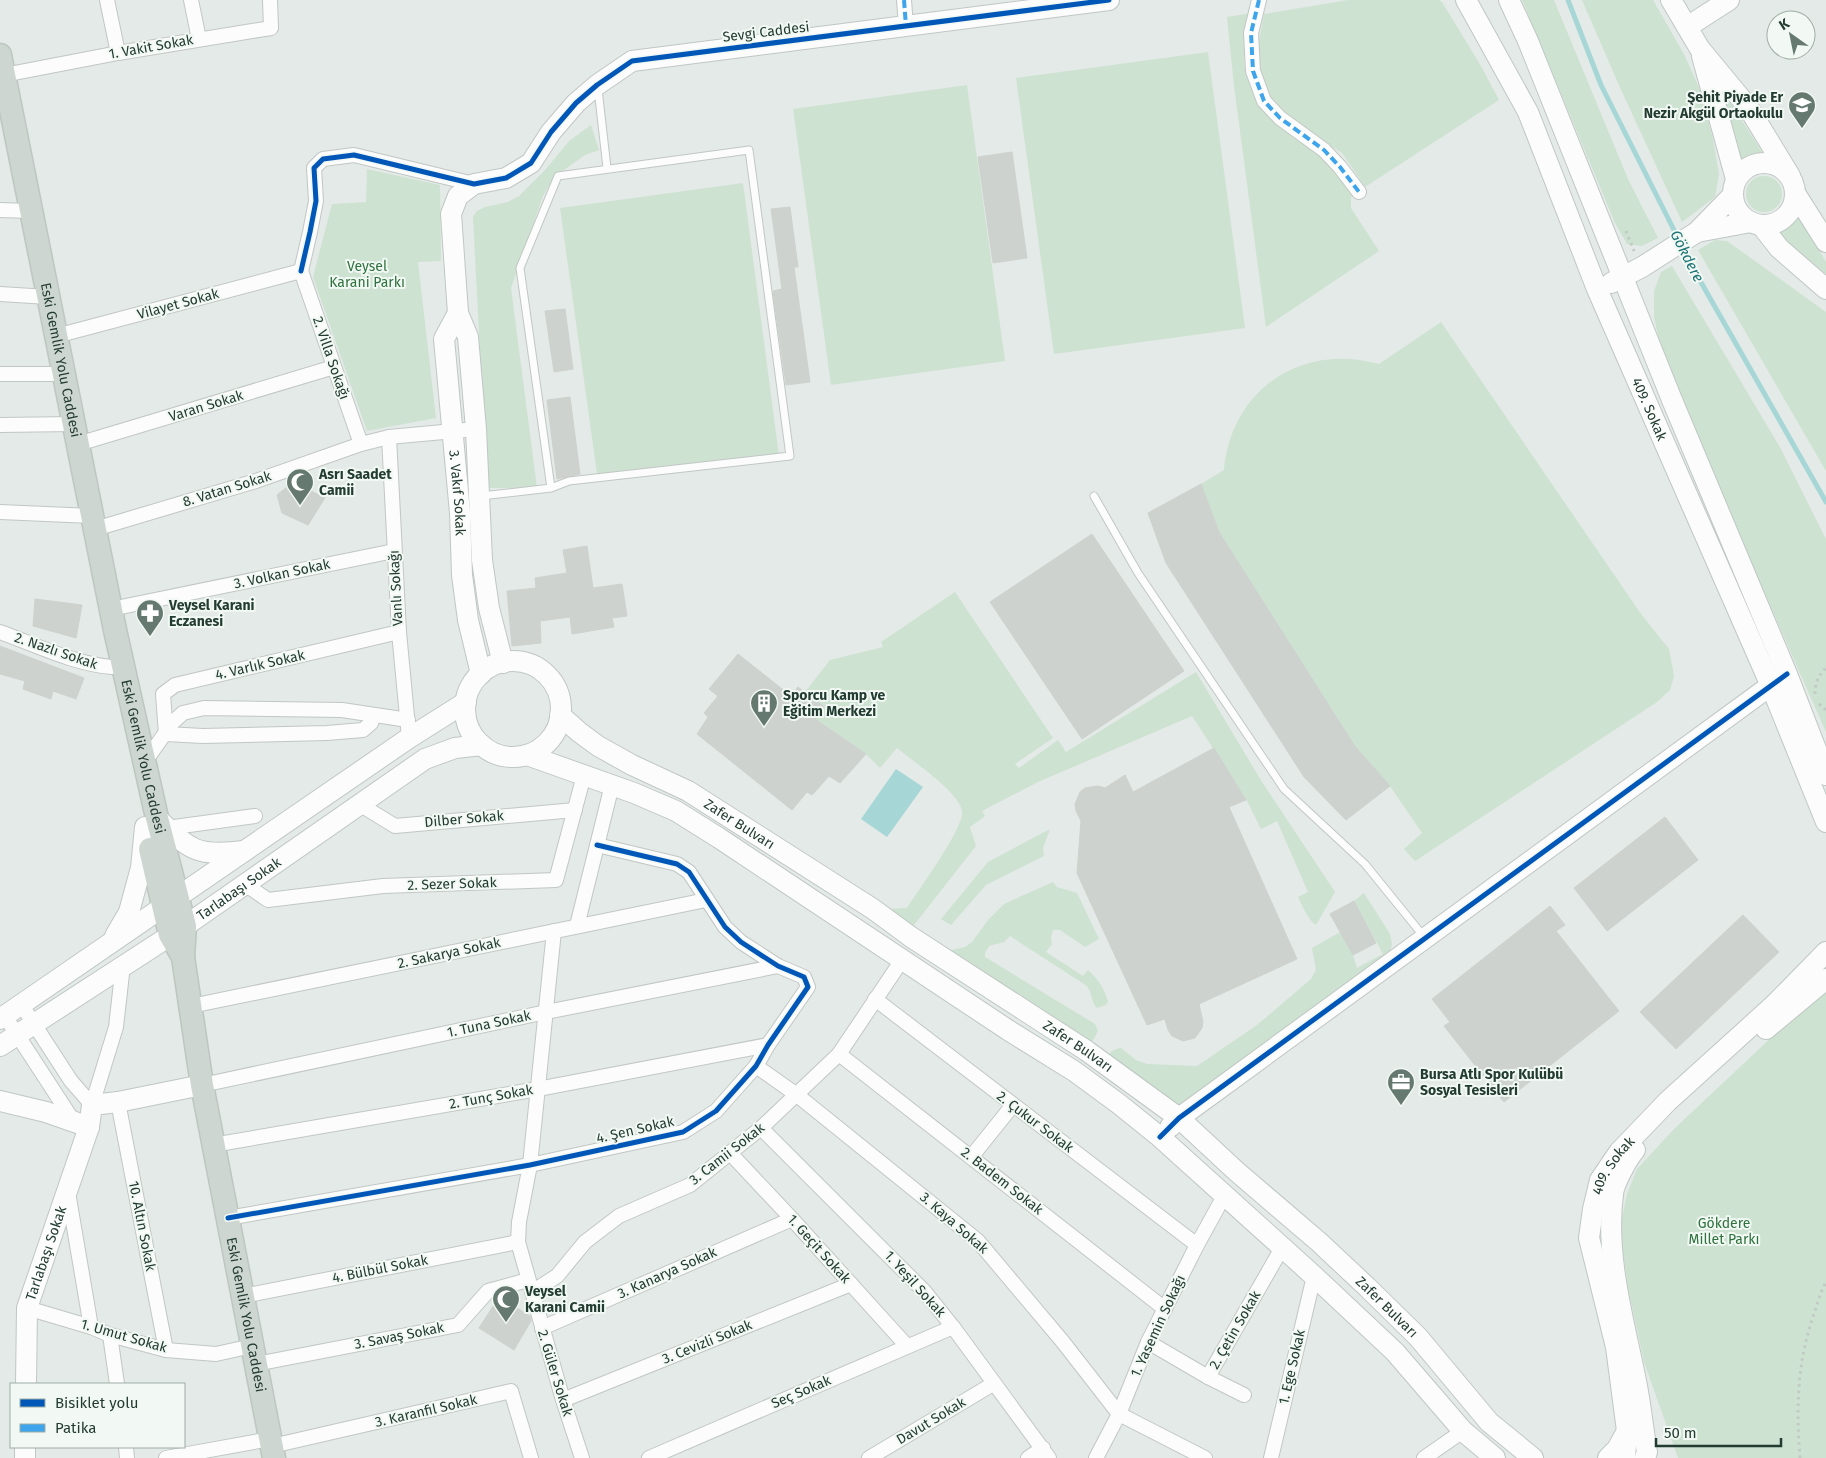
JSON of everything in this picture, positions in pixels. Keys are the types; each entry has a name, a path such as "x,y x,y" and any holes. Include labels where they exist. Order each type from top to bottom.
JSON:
{"main road":[{"name":"Sevgi Caddesi","path":"474,184 506,178 531,163 550,132 576,102 632,61 1109,0"},
{"name":"409. Sokak","path":"1466,0 1528,112 1597,289 1770,686 1826,822"},
{"name":"409. Sokak","path":"1509,0 1528,41 1623,278 1787,674 1826,775"},
{"path":"1671,0 1700,49 1748,107 1826,242"},
{"path":"1686,27 1729,0"},
{"path":"1700,49 1734,188 1738,212 1756,224 1779,248 1826,289"},
{"name":"Eski Gemlik Yolu Caddesi","path":"2,65 5,111 31,211 183,957 202,1085 272,1448"},
{"path":"1597,289 1623,278 1697,232 1734,188 1741,172 1748,166 1766,162 1776,164 1784,169 1793,184 1794,203 1781,220 1772,224 1756,224 1697,232"},
{"path":"452,214 458,196 474,184"},
{"name":"3. Vakıf Sokak","path":"452,214 458,313 468,337 476,429 462,575 468,620 481,674"},
{"path":"1640,318 1642,267"},
{"name":"3. Vakıf Sokak","path":"458,313 444,339 453,431 482,560 489,608 503,662"},
{"path":"113,620 112,668 122,731 156,824 194,850 218,854 247,851"},
{"path":"503,662 526,662 540,669 551,679 559,693 561,708 559,723 552,737 541,748 527,755 497,754 482,745 472,733 466,718 466,702 471,686 481,674 494,665 503,662"},
{"path":"1160,1137 1179,1118 1787,674"},
{"path":"2,1017 247,851 408,729 466,702"},
{"name":"Zafer Bulvarı","path":"560,715 598,746 632,766 688,791 873,909 911,938 1087,1051 1179,1118 1243,1177 1319,1242 1380,1300 1418,1337 1489,1422 1533,1458"},
{"name":"Tarlabaşı Sokak","path":"0,1046 246,884 425,759 455,748 482,745"},
{"name":"Zafer Bulvarı","path":"527,755 612,785 676,811 1008,1030 1074,1071 1120,1104 1160,1137 1395,1352 1463,1431 1496,1458"},
{"path":"112,942 129,912 156,824"},
{"name":"409. Sokak","path":"1625,1458 1628,1432 1616,1347 1589,1238 1600,1180 1618,1152 1668,1101 1774,1006 1826,952"},
{"name":"409. Sokak","path":"1647,1456 1610,1238 1613,1192 1630,1156 1672,1110 1826,979"},
{"path":"92,1105 118,1102 202,1085"},
{"path":"0,1101 46,1112 82,1125"},
{"name":"Tarlabaşı Sokak","path":"26,1383 27,1308 68,1189 82,1125 92,1105"},
{"path":"1608,1458 1618,1448 1628,1432"}],"street":[{"path":"107,0 118,53"},
{"path":"191,0 199,39"},
{"name":"1. Vakit Sokak","path":"2,65 118,53 271,28 270,0"},
{"path":"904,0 906,26"},
{"path":"1259,0 1252,33 1253,71 1264,101 1280,118 1324,150 1359,192"},
{"path":"300,271 316,201 314,168 323,159 354,156 474,184"},
{"path":"442,176 449,186 452,214"},
{"path":"0,210 31,211"},
{"name":"Vilayet Sokak","path":"56,336 300,271"},
{"name":"2. Villa Sokağı","path":"300,271 361,444"},
{"path":"0,294 48,297"},
{"name":"Varan Sokak","path":"0,425 76,434 334,367"},
{"path":"0,374 64,374"},
{"name":"8. Vatan Sokak","path":"0,512 94,523 256,481 361,444 389,437 476,429"},
{"name":"Vanlı Sokağı","path":"389,437 399,632 408,729"},
{"name":"3. Volkan Sokak","path":"113,620 394,551"},
{"name":"2. Nazlı Sokak","path":"0,632 74,659 96,666 112,668"},
{"name":"4. Varlık Sokak","path":"166,734 163,694 175,685 399,632"},
{"path":"144,763 173,722 184,713 204,708 342,710 374,715 408,729"},
{"path":"166,734 202,736 327,733 363,730 372,723 374,715"},
{"name":"2. Sezer Sokak","path":"246,884 268,900 383,886 556,880 584,775"},
{"path":"577,926 612,785"},
{"name":"Dilber Sokak","path":"359,804 395,826 575,810"},
{"path":"156,824 255,816"},
{"name":"4. Şen Sokak","path":"228,1218 530,1165 682,1132 716,1111 756,1066 768,1045 808,987 804,977 778,966 741,942 725,927 689,872 677,864 597,844"},
{"name":"2. Sakarya Sokak","path":"191,1006 706,900"},
{"name":"2. Güler Sokak","path":"554,931 530,1165 519,1222 518,1242 579,1458"},
{"path":"798,1095 839,1054 874,999 902,960"},
{"path":"92,1105 116,1027 124,965"},
{"name":"1. Tuna Sokak","path":"202,1085 546,1012 778,966"},
{"name":"2. Çukur Sokak","path":"874,999 1197,1245"},
{"path":"21,1004 71,1080 92,1105"},
{"path":"2,1017 17,1034 82,1125"},
{"name":"2. Tunç Sokak","path":"214,1145 538,1089 768,1045"},
{"name":"2. Badem Sokak","path":"839,1054 972,1156 1164,1309"},
{"name":"3. Kaya Sokak","path":"756,1066 798,1095 978,1241 1063,1342 1119,1414"},
{"name":"3. Camii Sokak","path":"530,1286 557,1276 585,1242 619,1216 690,1185 761,1128 798,1095"},
{"name":"10. Altın Sokak","path":"118,1102 166,1350"},
{"path":"972,1156 1012,1105"},
{"name":"1. Yeşil Sokak","path":"761,1128 926,1292 1046,1453"},
{"name":"1. Geçit Sokak","path":"730,1153 907,1346"},
{"path":"68,1189 91,1327"},
{"name":"1. Yasemin Sokağı","path":"1096,1458 1119,1414 1148,1342 1164,1309 1224,1196"},
{"name":"3. Kanarya Sokak","path":"542,1328 792,1219"},
{"name":"4. Bülbül Sokak","path":"243,1296 518,1242"},
{"name":"2. Çetin Sokak","path":"1148,1342 1208,1377 1282,1248"},
{"name":"1. Ege Sokak","path":"1270,1458 1314,1276"},
{"name":"3. Cevizli Sokak","path":"563,1400 851,1284"},
{"name":"3. Savaş Sokak","path":"254,1355 458,1325 488,1291 530,1286"},
{"name":"1. Umut Sokak","path":"27,1308 91,1327 110,1335 166,1350 254,1355"},
{"name":"Seç Sokak","path":"648,1458 953,1326"},
{"path":"110,1335 117,1383"},
{"path":"1208,1377 1244,1395"},
{"name":"Davut Sokak","path":"870,1458 993,1384"},
{"name":"3. Karanfil Sokak","path":"272,1448 512,1391 531,1458"},
{"path":"1119,1414 1204,1458"},
{"path":"1424,1458 1463,1431"},
{"path":"166,1458 272,1448"},
{"path":"1028,1458 1046,1453"}],"lane":[{"path":"597,85 607,168"},
{"path":"469,497 551,488 569,481 790,456 749,150 558,176 520,268 551,488"},
{"path":"1094,496 1138,573 1284,789 1365,864 1425,938"}],"path":[{"path":"1826,668 1819,675 1815,683 1817,701 1826,710"},
{"path":"1800,1458 1797,1419 1799,1374 1808,1329 1826,1282"}],"green space":[{"path":"1348,0 1439,0 1481,66 1499,100 1365,187 1342,153 1284,116 1271,103 1257,70 1257,51 1264,14"},
{"path":"1522,0 1554,0 1628,179 1658,238 1642,246 1627,244 1615,223"},
{"path":"1582,0 1653,0 1685,56 1701,92 1713,139 1719,174 1715,197 1682,222 1618,83"},
{"path":"1252,13 1245,35 1244,65 1259,105 1325,157 1355,195 1351,197 1351,208 1379,251 1266,327 1234,86 1227,17"},
{"path":"1208,52 1245,328 1054,354 1016,78"},
{"path":"967,85 1005,361 831,385 793,109"},
{"path":"1723,91 1762,152 1750,154 1741,159"},
{"path":"591,125 599,150 585,155 554,177 543,196 511,288 537,488 487,488 473,217 477,211 485,207 508,202 519,196 546,169 569,141"},
{"name":"Veysel Karani Parkı","path":"367,169 440,185 441,261 418,262 436,418 367,431 313,277 332,204 366,202"},
{"path":"1764,176 1771,177 1777,181 1781,187 1781,201 1777,207 1771,211 1764,212 1757,211 1751,207 1747,201 1746,194 1747,187 1751,181 1757,177"},
{"path":"743,183 779,456 598,481 560,208"},
{"path":"1796,213 1826,262 1826,274 1773,233 1793,221"},
{"path":"1715,240 1727,241 1826,312 1826,471 1698,250"},
{"path":"1672,266 1781,449 1826,539 1826,732 1677,395 1659,340 1654,317 1654,291 1661,272"},
{"path":"1441,322 1641,614 1669,649 1674,676 1670,690 1657,702 1415,861 1404,849 1422,833 1390,786 1354,745 1219,532 1201,484 1224,470 1229,442 1240,417 1256,396 1275,379 1298,367 1323,360 1350,359 1379,364"},
{"path":"955,592 1053,738 1015,764 1019,768 1058,740 1066,752 1196,672 1262,782 1335,892 1316,925 1308,917 1298,897 1308,892 1277,821 1261,829 1246,799 1192,716 1038,782 982,811 985,816 970,827 976,846 910,930 889,909 907,908 930,874 961,820 962,812 959,804 945,787 897,748 880,768 866,754 815,719 824,707 805,692 830,660 883,647 881,642"},
{"path":"1050,829 1043,848 1044,856 986,885 951,925 941,919 988,862"},
{"path":"1053,882 1057,887 1077,893 1099,939 1085,947 1060,930 1053,930 1052,944 1046,952 1083,976 1088,970 1103,988 1108,1001 1106,1005 1097,1008 1087,986 1010,936 1004,942 989,946 985,957 1095,1024 1098,1031 1090,1046 948,951 965,947 972,942 988,920 1004,904"},
{"path":"1364,893 1390,934 1392,944 1389,955 1171,1110 1107,1058 1113,1051 1121,1048 1136,1060 1147,1064 1197,1066 1257,1025 1311,979 1316,970 1312,948 1340,932 1353,955 1357,968 1383,954 1354,901"},
{"name":"Gökdere Millet Parkı","path":"1826,989 1826,1458 1678,1458 1644,1362 1628,1288 1620,1228 1627,1194 1637,1169 1674,1129 1794,1016"}],"water":[{"path":"896,769 923,787 887,837 861,819"}],"building":[{"path":"1012,152 1027,258 993,263 978,157"},
{"path":"790,207 798,267 794,267 810,382 786,385 773,291 782,289 771,209"},
{"path":"565,309 573,369 554,372 545,311"},
{"path":"570,397 580,474 557,479 547,400"},
{"name":"Asrı Saadet Camii","path":"293,482 325,498 308,525 282,513 277,495"},
{"path":"1201,484 1219,532 1354,745 1390,786 1346,820 1304,777 1166,563 1148,513"},
{"path":"1092,534 1184,671 1082,739 990,602"},
{"path":"587,546 593,588 622,584 627,616 612,618 614,627 572,634 570,617 540,621 541,643 512,646 507,591 536,588 535,578 567,573 563,550"},
{"path":"35,599 82,605 76,638 33,626"},
{"path":"0,646 84,678 76,699 53,691 51,699 23,689 25,681 0,674"},
{"name":"Sporcu Kamp ve Eğitim Merkezi","path":"738,654 791,696 798,687 824,707 815,719 866,754 840,783 829,776 812,795 807,792 792,810 697,734 708,717 704,713 718,696 709,689"},
{"path":"1214,748 1246,800 1229,807 1297,959 1199,1004 1203,1022 1202,1028 1195,1038 1183,1041 1172,1036 1165,1019 1147,1025 1077,873 1081,821 1075,804 1080,792 1085,788 1098,786 1105,788 1125,775 1133,792"},
{"path":"1665,817 1698,860 1607,931 1574,888"},
{"path":"1354,901 1376,943 1353,955 1330,914"},
{"path":"1550,906 1565,925 1556,931 1619,1011 1504,1102 1444,1026 1450,1022 1432,999"},
{"path":"1743,915 1779,952 1676,1049 1640,1012"},
{"name":"Veysel Karani Camii","path":"499,1297 530,1316 531,1321 514,1350 479,1328"}],"waterway":[{"name":"Gökdere","path":"1568,0 1601,85 1678,238"},
{"name":"Gökdere","path":"1682,246 1826,502"}],"marked path":[{"path":"904,0 906,26"},
{"path":"1259,0 1251,33 1253,71 1264,101 1280,118 1324,150 1359,192"}],"cycle path":[{"path":"301,271 316,201 314,168 323,159 354,155 474,184 506,178 531,163 551,132 576,103 597,85 632,61 1109,0"},
{"path":"1160,1137 1179,1118 1787,674"},
{"path":"228,1218 530,1165 683,1132 716,1111 756,1066 768,1045 808,987 804,977 778,966 741,942 725,927 689,872 677,864 597,845"}],"place":[{"name":"Şehit Piyade Er Nezir Akgül Ortaokulu","path":"1802,129"},
{"name":"Asrı Saadet Camii","path":"300,506"},
{"name":"Veysel Karani Eczanesi","path":"150,637"},
{"name":"Sporcu Kamp ve Eğitim Merkezi","path":"764,727"},
{"name":"Bursa Atlı Spor Kulübü Sosyal Tesisleri","path":"1401,1106"},
{"name":"Veysel Karani Camii","path":"506,1323"}]}
